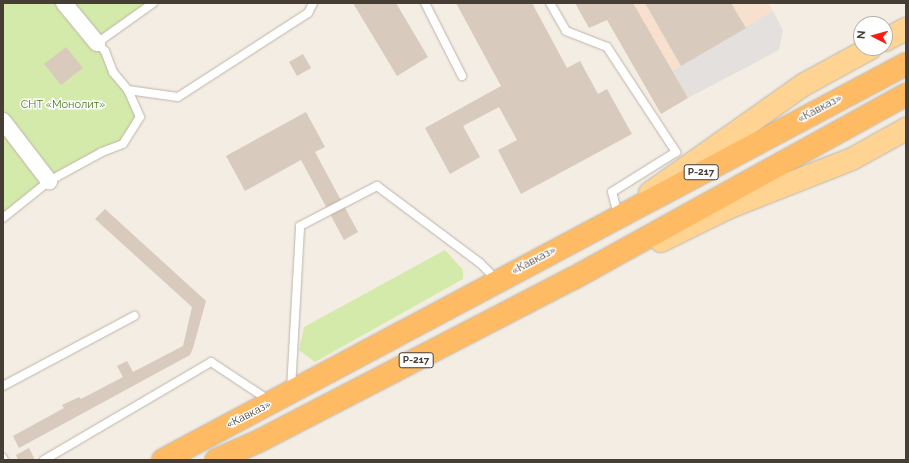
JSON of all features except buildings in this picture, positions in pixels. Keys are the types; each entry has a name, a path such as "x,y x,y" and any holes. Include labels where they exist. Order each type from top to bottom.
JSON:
{"highway":[{"name":"«Кавказ»","path":"163,460 282,398 618,216 906,64"},
{"name":"Р-217","path":"216,460 259,441 572,279 906,95"}],"main road":[{"path":"893,36 906,29"},
{"path":"618,216 803,85 856,56"},
{"path":"572,279 598,272 730,207 852,159 906,129"}],"street":[{"path":"64,3 96,43"},
{"path":"3,121 49,181"}],"lane":[{"path":"3,218 49,181 102,152 123,144 140,117 128,90 113,72 105,51 96,43 153,3"},
{"path":"128,90 178,97 308,13 313,3"},
{"path":"425,3 462,76"},
{"path":"550,3 566,31 606,47 676,152 612,192 618,216"},
{"path":"44,460 211,362 282,398 300,226 377,186 480,263 498,280"},
{"path":"3,386 134,316"}],"shaded area":[{"path":"633,3 646,3 681,66 672,71"},
{"path":"731,3 768,3 773,11 746,28"},
{"path":"773,11 783,30 779,50 688,98 672,71"}],"green space":[{"name":"СНТ «Монолит»","path":"3,3 153,3 97,43 140,117 123,144 49,181 3,218"},
{"path":"445,250 463,270 463,279 315,362 299,350 304,327"}]}
